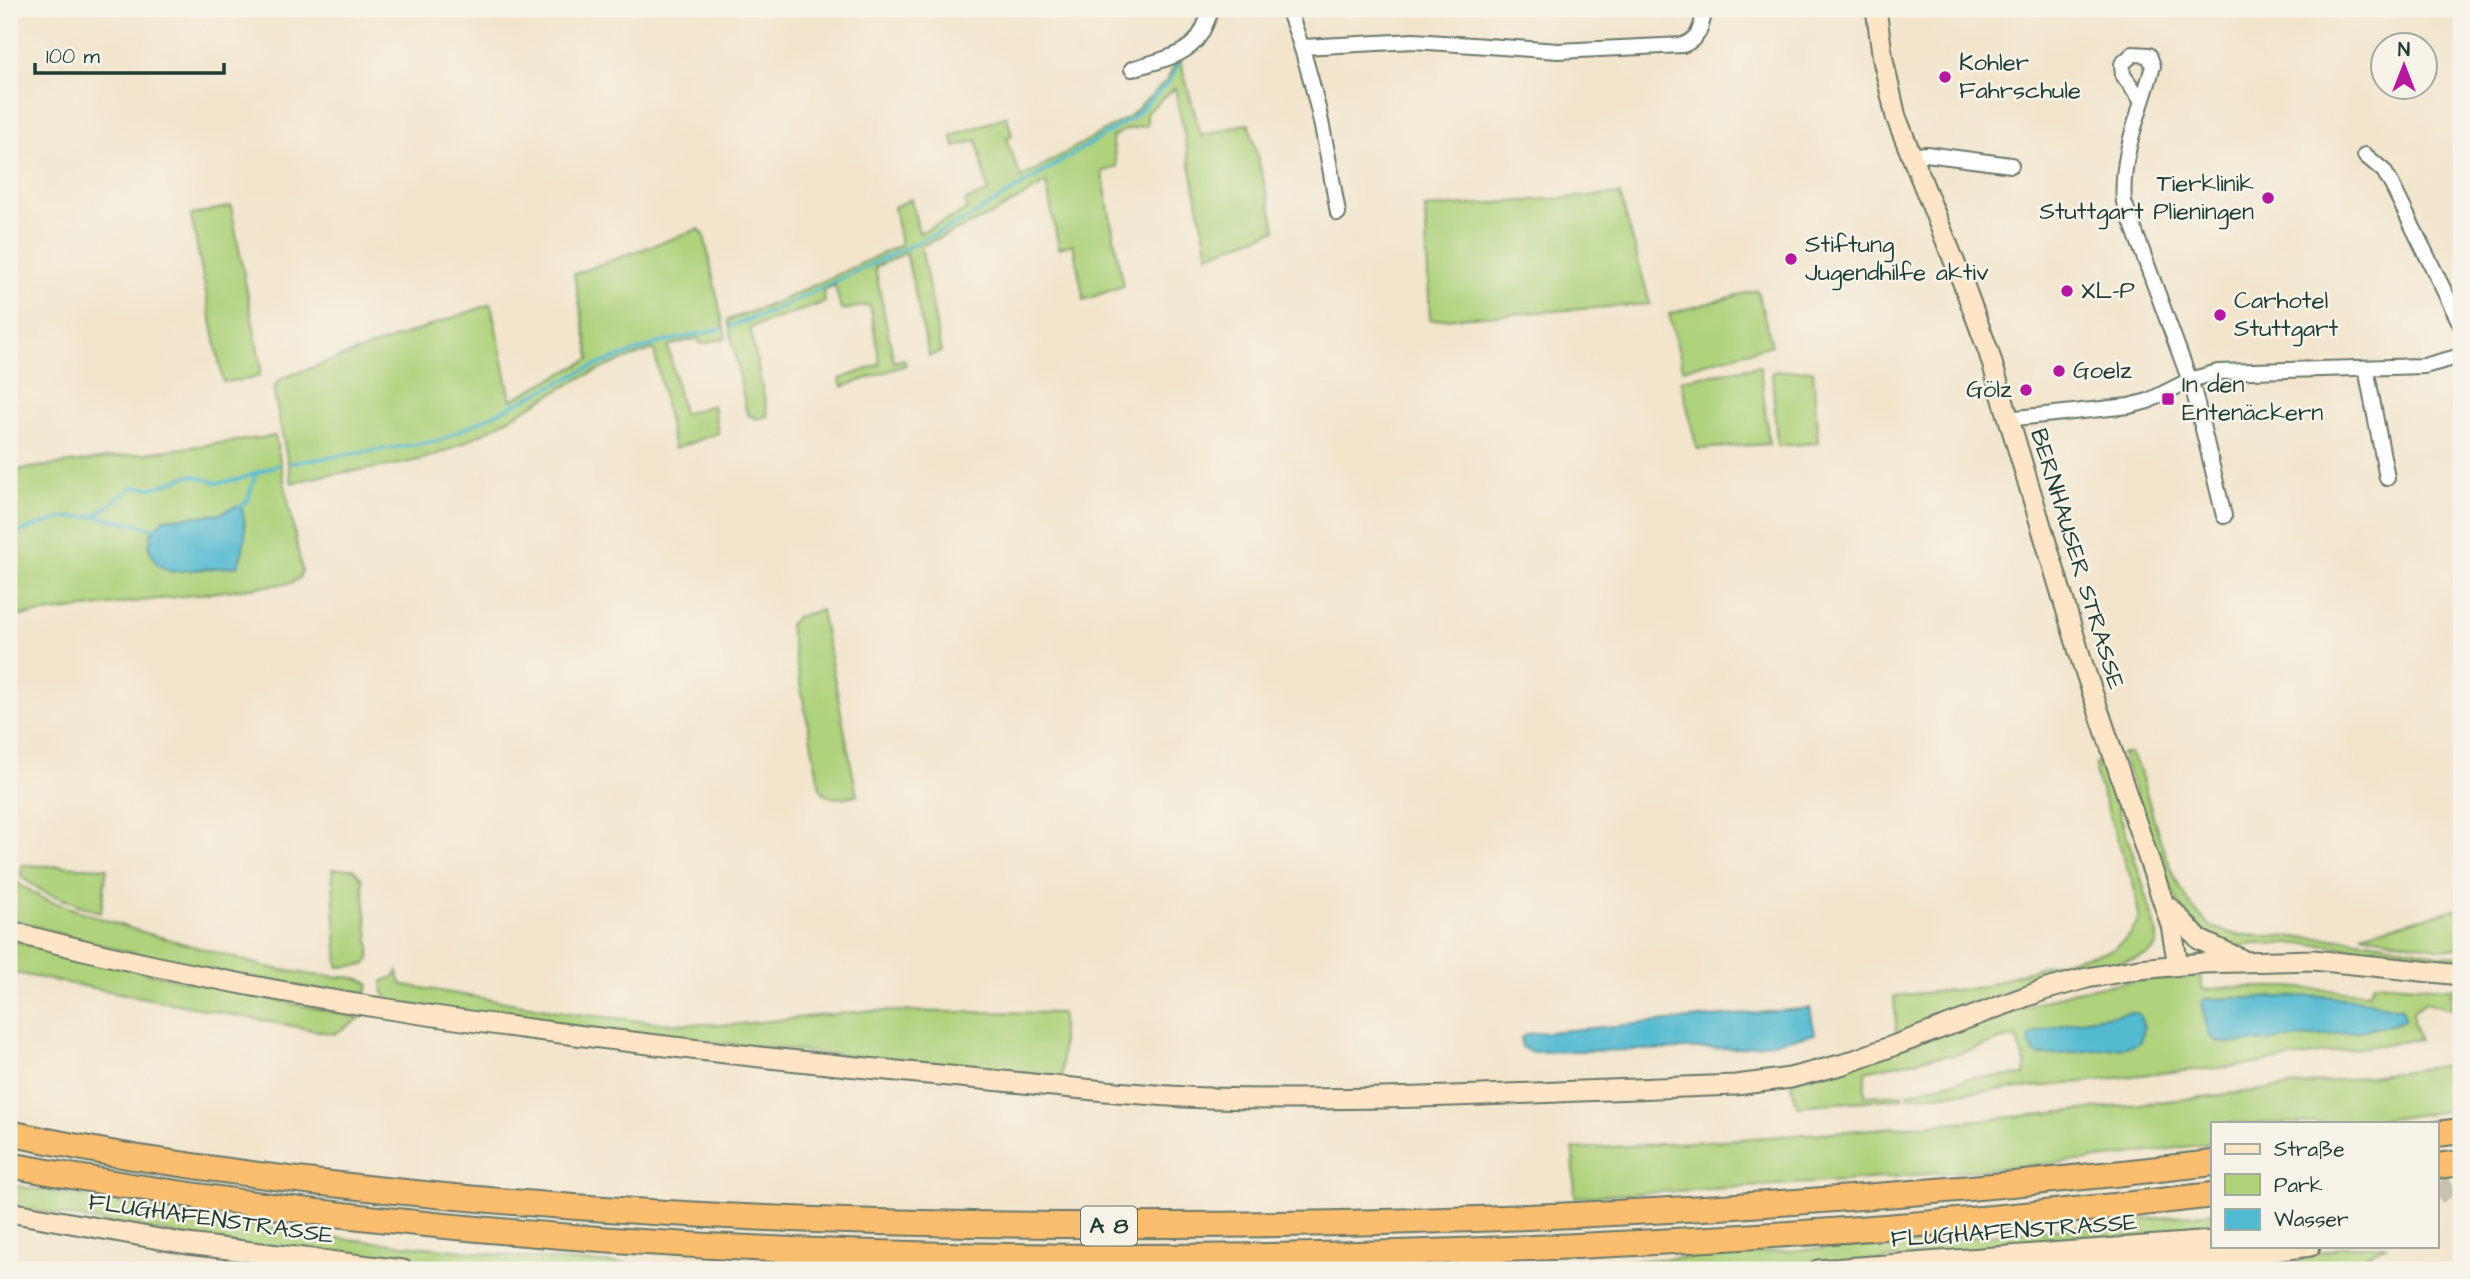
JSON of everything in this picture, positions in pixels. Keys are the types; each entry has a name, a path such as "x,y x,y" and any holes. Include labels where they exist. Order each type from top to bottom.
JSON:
{"highway":[{"path":"2438,1134 2461,1130"},
{"name":"A 8","path":"9,1133 135,1157 297,1180 488,1199 709,1215 1072,1226 1329,1224 1645,1212 1938,1191 2211,1163"},
{"path":"2438,1166 2461,1163"},
{"name":"A 8","path":"9,1166 250,1205 537,1236 746,1249 1140,1258 1428,1253 1619,1245 1937,1223 2211,1195"}],"main road":[{"name":"BERNHAUSER STRASSE","path":"1876,9 1896,117 1989,353 2082,662 2174,935 2178,965"},
{"path":"2162,899 2197,937 2248,962"},
{"path":"9,931 78,950 265,988 477,1024 849,1066 1125,1093 1203,1098 1314,1100 1736,1085 1790,1078 1844,1065 2058,985 2113,973 2178,965 2327,961 2461,975"},
{"name":"FLUGHAFENSTRASSE","path":"10,1213 187,1244 402,1270"},
{"name":"FLUGHAFENSTRASSE","path":"1818,1270 2211,1241"},
{"name":"FLUGHAFENSTRASSE","path":"2055,1270 2261,1257 2301,1248"},
{"path":"2186,1261 2206,1270"}],"street":[{"path":"1132,69 1179,54 1188,48 1200,36 1212,9"},
{"path":"1288,9 1303,47 1322,122 1338,213"},
{"path":"1303,47 1414,41 1558,51 1683,45 1698,36 1705,9"},
{"path":"2141,100 2122,179 2124,202 2190,380 2224,516"},
{"path":"1912,156 1926,154 2011,165"},
{"path":"2365,155 2384,171 2392,185 2461,325"},
{"path":"2007,419 2129,406 2148,401 2190,380 2218,372 2424,366 2461,356"},
{"path":"2366,368 2387,478"}],"green space":[{"path":"1179,56 1201,136 1249,123 1276,230 1208,255 1175,88 1146,113 1148,125 1125,130 1112,137 1117,167 1102,172 1123,286 1084,300 1073,244 1059,248 1046,183 993,214 921,246 941,352 929,356 906,253 875,267 894,362 904,359 906,365 842,387 840,379 880,364 870,305 841,310 835,285 823,291 825,302 750,328 768,416 757,419 747,414 728,320 776,303 901,245 894,207 911,199 919,233 966,211 965,201 988,192 977,140 955,147 952,136 1007,116 1012,135 1006,138 1021,178 1130,116 1167,80"},
{"path":"1620,194 1650,304 1430,320 1425,208"},
{"path":"231,206 261,366 259,376 223,382 191,215"},
{"path":"699,229 704,235 726,338 700,344 698,338 668,346 683,414 713,405 718,433 674,449 654,349 584,376 480,434 430,457 292,483 274,393 276,384 283,378 491,304 511,400 590,359 574,274"},
{"path":"1757,290 1772,345 1683,369 1669,314"},
{"path":"1760,366 1769,444 1697,449 1681,380"},
{"path":"1813,370 1818,443 1777,446 1772,372"},
{"path":"275,436 302,571 299,578 291,583 9,617 9,471"},
{"path":"821,610 857,795 842,798 828,796 820,788 789,625 796,617"},
{"path":"2122,754 2130,754 2139,768 2159,837 2176,880 2191,906 2211,927 2237,935 2349,939 2389,944 2439,955 2461,955 2461,964 2448,964 2387,951 2308,944 2253,944 2237,947 2209,939 2180,906 2164,875"},
{"path":"2101,758 2107,761 2121,818 2156,928 2156,946 2136,959 2063,973 2015,989 1897,1037 1894,996 1983,987 2039,967 2112,950 2130,935 2139,919 2136,893 2096,776 2095,764"},
{"path":"21,865 107,868 101,913 46,893 21,877"},
{"path":"332,869 354,869 362,879 370,949 369,960 365,965 338,967"},
{"path":"9,878 44,899 132,929 271,968 312,975 356,978 369,985 367,991 357,997 182,964 51,932 9,918"},
{"path":"2461,908 2461,946 2453,949 2361,934"},
{"path":"9,940 115,966 361,1018 334,1034 9,972"},
{"path":"398,971 400,982 404,985 576,1014 662,1023 731,1025 864,1011 1062,1013 1062,1077 589,1030 391,1002 384,992 383,981 394,977"},
{"path":"2200,976 2203,990 2287,987 2369,993 2374,983 2461,989 2461,993 2451,993 2451,1009 2426,1002 2413,1011 2419,1039 2241,1066 1907,1097 1908,1093 1968,1078 2025,1075 2025,1064 2018,1040 2007,1038 1955,1055 1865,1071 1865,1096 1902,1094 1903,1098 1797,1106 1791,1082 2075,991 2138,980"},
{"path":"2461,1063 2461,1109 2367,1122 2211,1122 2211,1143 2108,1158 1843,1181 1575,1197 1573,1149 1907,1126 2129,1105"},
{"path":"9,1185 327,1237 561,1261 769,1270 464,1270 280,1252 9,1206"},
{"path":"2211,1212 2211,1224 2195,1225 2186,1234 2088,1240 2088,1243 1773,1270 1468,1270 1841,1247"},
{"path":"2338,1248 2383,1248 2337,1270 2290,1270 2305,1256"}],"water":[{"path":"235,506 242,509 245,524 244,545 238,566 171,572 157,564 149,549 151,534 163,519 220,514"},
{"path":"2321,996 2355,999 2402,1009 2405,1019 2395,1024 2348,1032 2220,1043 2209,1035 2201,1003 2205,999"},
{"path":"1810,1008 1815,1034 1741,1048 1530,1052 1522,1047 1521,1038 1527,1034"},
{"path":"2131,1012 2139,1014 2144,1028 2141,1041 2133,1046 2040,1056 2034,1053 2029,1042 2035,1032 2086,1019"}],"waterway":[{"path":"1190,37 1203,9"},
{"path":"731,326 773,311 967,219 1132,118 1170,81 1179,62"},
{"path":"291,463 439,441 589,368 659,343 720,329"},
{"path":"9,535 62,518 95,516 133,487 153,488 192,475 218,483 240,479 278,465"},
{"path":"235,511 248,500 256,472"},
{"path":"95,516 158,529"}],"tunnel":[{"path":"2438,1194 2461,1180"}],"place":[{"name":"Kohler Fahrschule","path":"1945,77"},
{"name":"Tierklinik Stuttgart Plieningen","path":"2268,198"},
{"name":"Stiftung Jugendhilfe aktiv","path":"1791,259"},
{"name":"XL-P","path":"2067,291"},
{"name":"Carhotel Stuttgart","path":"2220,315"},
{"name":"Goelz","path":"2059,371"},
{"name":"Gölz","path":"2026,390"},
{"name":"In den Entenäckern","path":"2168,399"}]}
